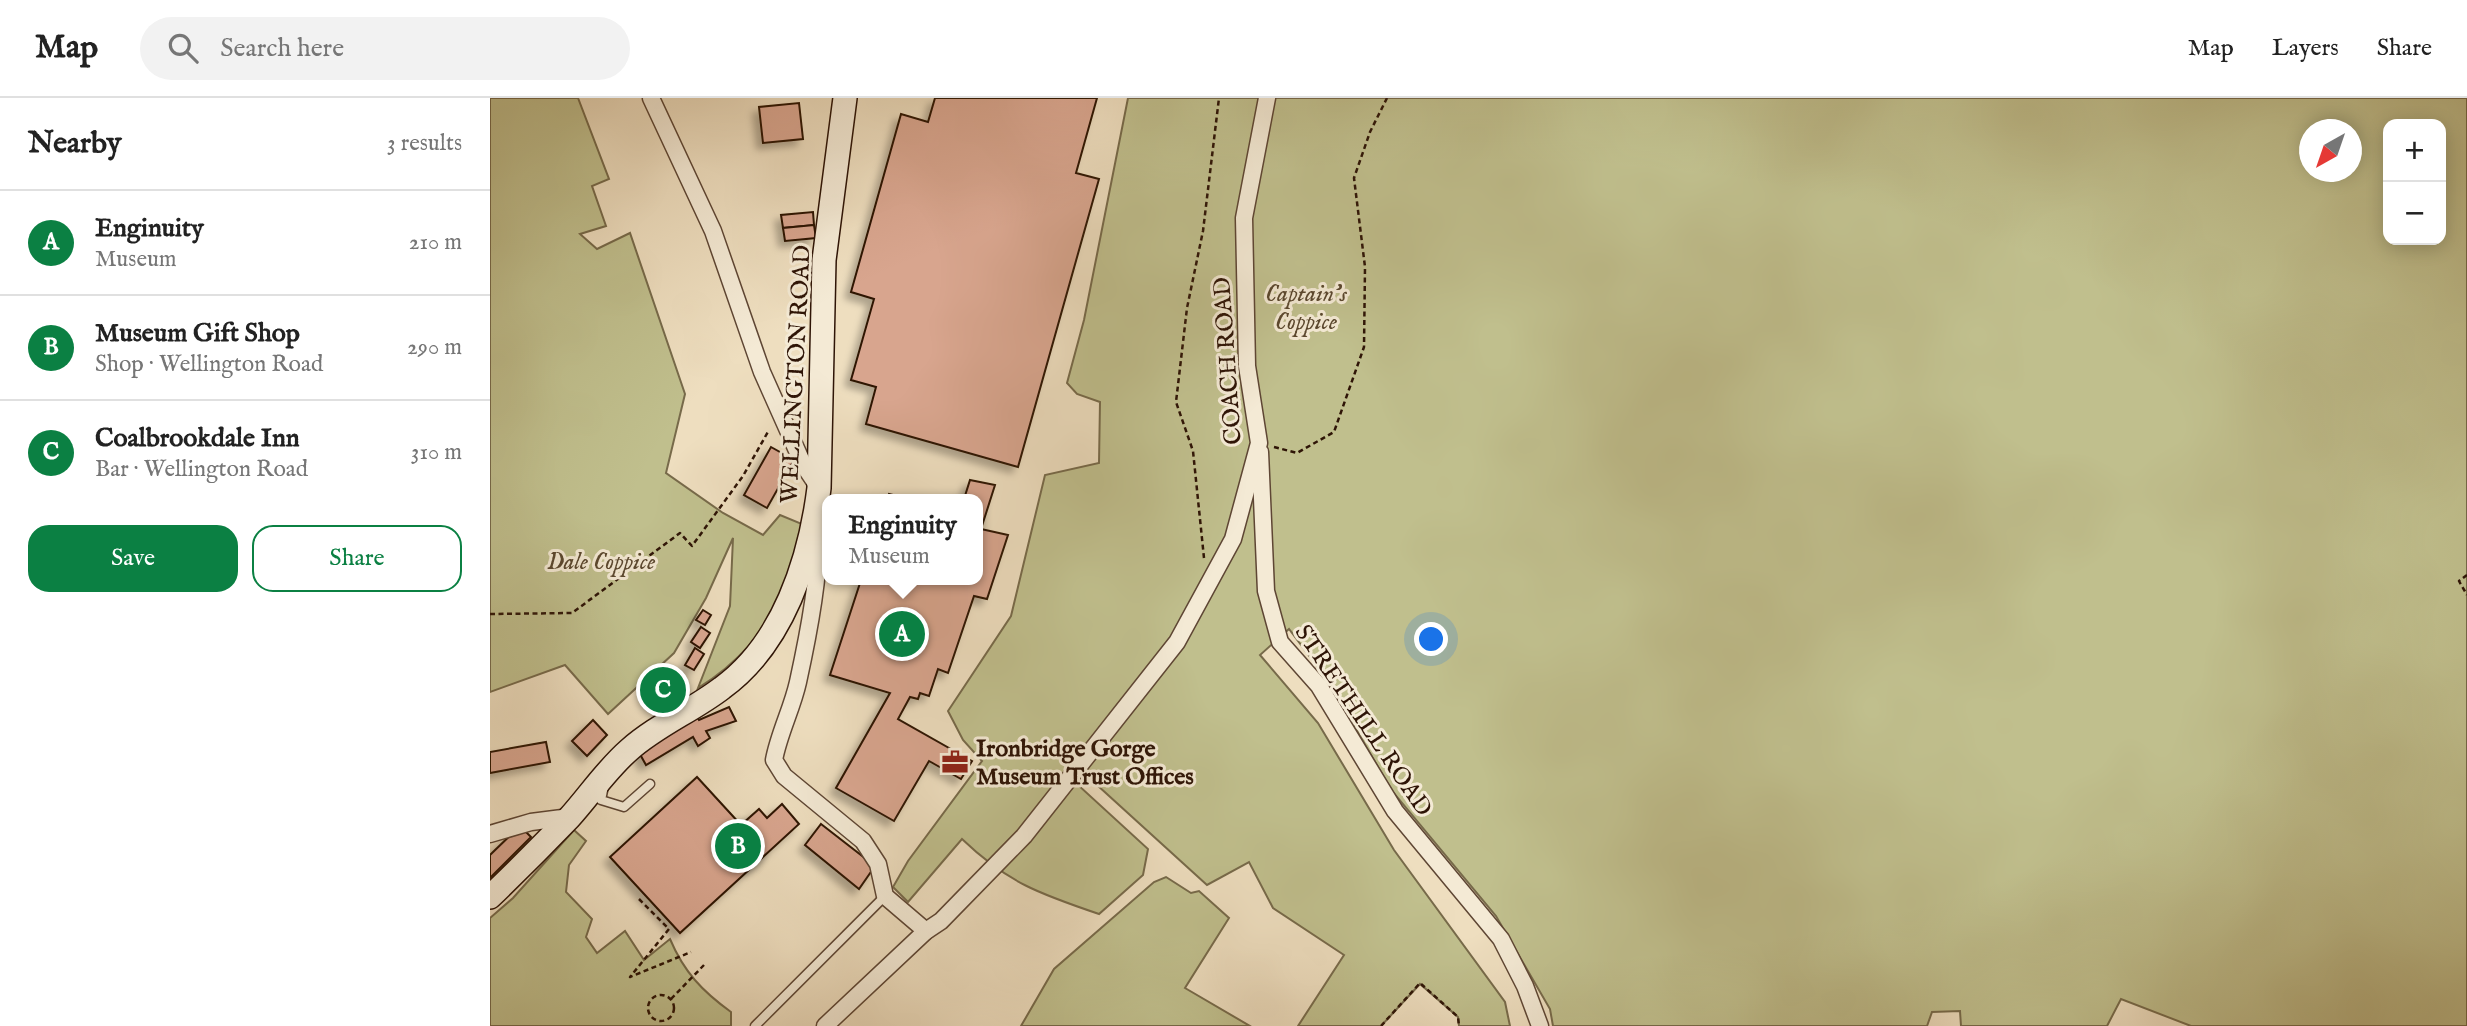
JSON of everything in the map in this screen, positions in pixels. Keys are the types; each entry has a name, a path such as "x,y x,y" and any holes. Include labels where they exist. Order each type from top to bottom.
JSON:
{"street":[{"path":"651,98 713,230 746,331 779,412 810,478 819,488"},
{"name":"WELLINGTON ROAD","path":"490,897 570,817 607,773 651,732 720,690 751,662 764,645 789,599 816,512 819,488 824,260 845,98"},
{"name":"COACH ROAD","path":"825,1026 926,931 941,921 1024,836 1067,785 1177,642 1233,540 1259,443 1247,366 1244,218 1267,98"},
{"name":"STRETHILL ROAD","path":"1259,443 1264,493 1266,590 1280,642 1319,686 1368,770 1401,819 1501,939 1525,986 1540,1026"},
{"path":"816,512 817,560 798,684 777,741 774,760 784,776 863,841 878,864 885,896 926,931"},
{"path":"490,834 531,821 570,817"}],"lane":[{"path":"607,773 601,800 624,807 650,784"},
{"path":"755,1026 885,896"}],"path":[{"path":"1207,589 1193,451 1176,402 1186,308 1203,231 1219,98"},
{"path":"1259,443 1297,453 1334,432 1364,347 1366,267 1354,178 1370,132 1387,98"},
{"path":"490,614 572,613 680,533 692,546 743,476 779,412"},
{"path":"2467,575 2459,581 2467,595"},
{"path":"639,899 669,929 630,977 691,952"},
{"path":"671,999 704,965"},
{"path":"1381,1026 1420,983 1458,1017 1459,1026"},
{"path":"661,1021 651,1015 650,1003 659,995 671,999"},
{"path":"661,1021 669,1018 674,1011 671,999"},
{"path":"661,1021 661,1026"}],"green space":[{"name":"Dale Coppice","path":"490,98 578,98 609,179 592,186 606,226 580,234 597,249 630,233 685,394 666,473 723,513 763,535 780,515 802,524 791,572 779,602 761,631 738,657 698,688 730,606 733,538 706,598 674,653 608,714 565,665 490,692"},
{"name":"Captain's Coppice","path":"1128,98 2467,98 2467,1026 2191,1026 2121,999 2107,1026 1961,1026 1960,1011 1932,1012 1927,1026 1553,1026 1550,1009 1496,916 1392,791 1328,681 1289,629 1260,655 1318,723 1394,850 1505,1002 1510,1026 1459,1026 1458,1017 1420,984 1381,1026 1298,1026 1344,955 1273,908 1249,862 1207,885 1086,775 1078,785 1148,849 1143,875 1099,914 1026,886 995,866 962,839 908,902 893,887 908,861 982,761 963,740 948,711 1011,616 1045,475 1099,463 1100,402 1077,394 1067,383 1084,320"},
{"path":"574,830 586,841 569,865 566,892 592,919 586,937 597,953 625,931 644,960 670,939 695,980 731,1012 731,1026 490,1026 490,918 513,898"},
{"path":"1166,877 1191,893 1199,891 1229,918 1185,988 1250,1026 1021,1026 1054,969 1154,882"}],"building":[{"path":"935,98 1097,98 1076,173 1099,179 1018,467 866,424 876,387 851,380 874,299 851,292 901,114 928,122"},
{"path":"799,103 803,139 763,143 759,107"},
{"path":"813,212 814,225 783,228 781,215"},
{"path":"814,225 816,238 785,241 783,228"},
{"path":"771,447 794,460 767,508 744,495"},
{"path":"970,480 995,485 983,523 983,494 966,494"},
{"path":"983,529 1008,535 987,599 974,596 948,673 938,669 929,696 920,693 918,699 910,697 898,719 972,761 961,779 929,761 894,821 836,788 890,693 830,675 859,585 983,585"},
{"path":"703,610 711,615 705,625 696,620"},
{"path":"701,627 710,633 700,648 691,642"},
{"path":"695,648 704,654 694,670 685,665"},
{"path":"674,673 684,687 662,703 652,690"},
{"path":"729,707 736,721 706,731 710,738 698,746 693,737 646,765 636,747 694,712 699,720"},
{"path":"593,720 607,735 587,756 572,741"},
{"path":"546,742 550,762 490,773 490,752"},
{"path":"697,777 741,825 759,809 767,818 782,804 799,824 680,933 610,857"},
{"path":"821,824 875,866 859,889 805,845"},
{"path":"520,826 531,837 490,878 490,855"}],"place":[{"name":"Enginuity","path":"902,634"},
{"name":"Coalbrookdale Inn","path":"663,690"},
{"name":"Ironbridge Gorge Museum Trust Offices","path":"955,762"},
{"name":"Museum Gift Shop","path":"738,846"}]}
